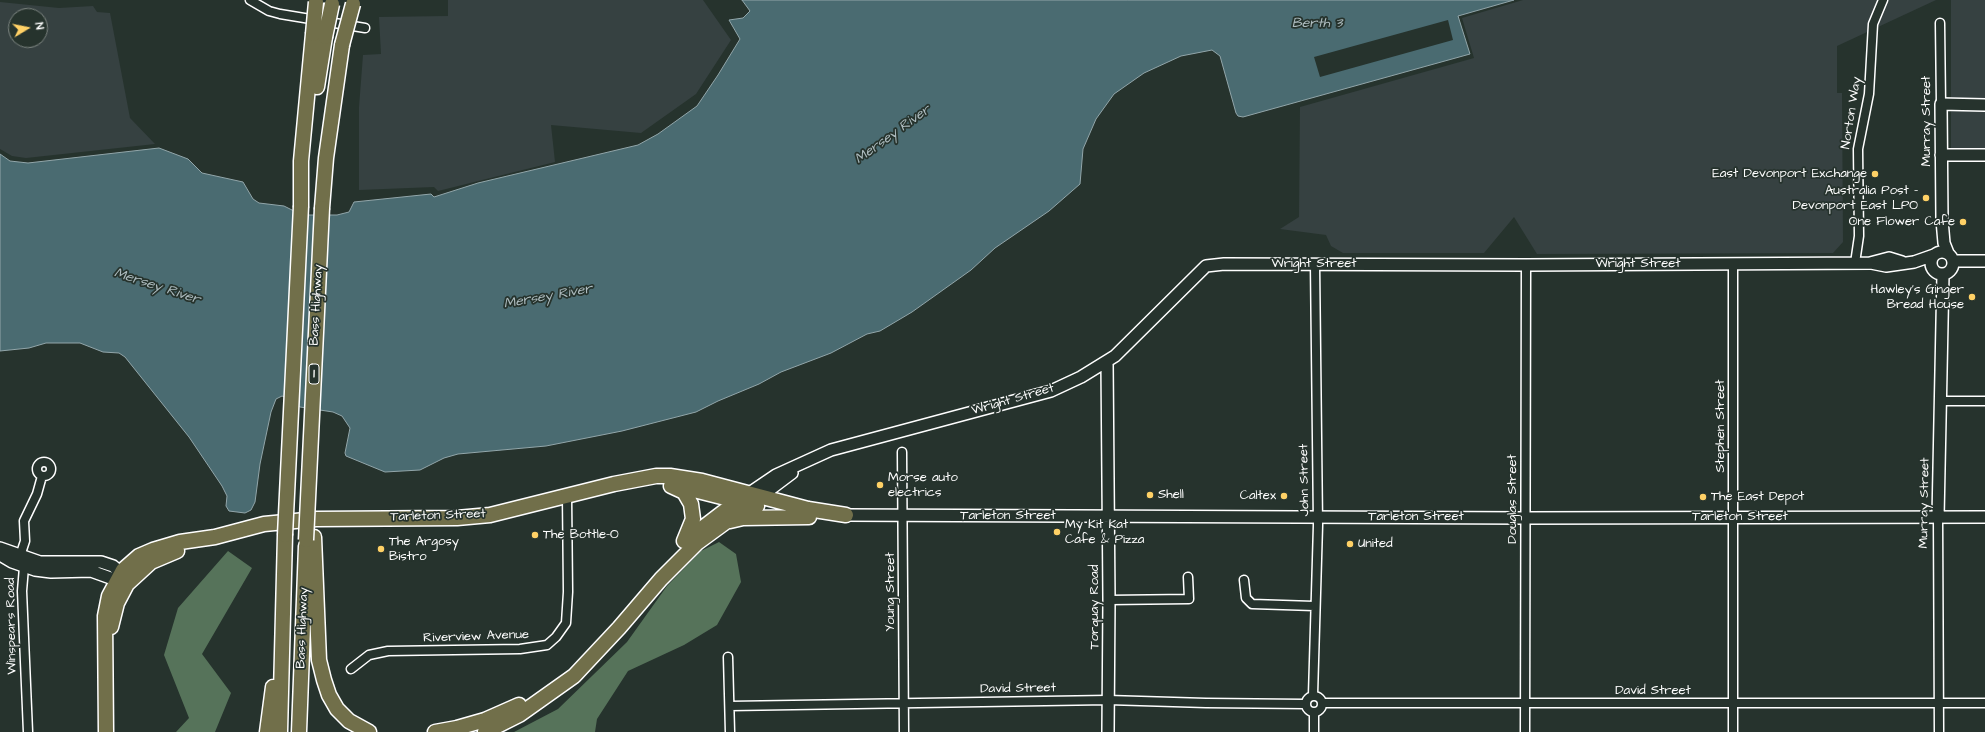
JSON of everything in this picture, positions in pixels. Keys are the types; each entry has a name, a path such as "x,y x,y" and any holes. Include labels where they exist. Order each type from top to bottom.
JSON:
{"highway":[{"path":"316,1 319,35"},
{"path":"319,35 332,2"},
{"name":"Bass Highway","path":"299,732 310,539 310,461 322,208 326,158 342,46 354,2"},
{"name":"Bass Highway","path":"280,732 283,605 301,206 301,161 319,35"},
{"name":"Tarleton Street","path":"121,579 157,559 215,537 264,524 296,521 474,517 508,511 650,476 670,476 702,481 749,499 809,517 846,515"},
{"name":"Tarleton Street","path":"625,482 671,486 846,515"},
{"path":"671,486 684,492 690,500 693,509 689,530 679,552"},
{"path":"661,578 697,543 728,522 749,499"},
{"path":"485,732 519,715 574,676 619,628 661,578 679,552 698,530 749,499"},
{"path":"728,522 743,518 809,517"},
{"path":"310,539 320,660 324,680 329,695 338,709 349,720 369,732"},
{"path":"107,729 107,671 114,614 120,595 121,579"},
{"path":"267,732 283,605"},
{"path":"435,732 486,720 517,706 544,690 580,662 619,628"}],"main road":[{"path":"1941,104 1985,105"},
{"name":"Murray Street","path":"1938,517 1940,401 1938,271 1931,260 1943,255 1941,104"},
{"path":"1942,155 1985,155"},
{"name":"Wright Street","path":"1905,262 1943,255 1985,261"},
{"path":"1938,271 1952,268 1943,255"},
{"name":"Wright Street","path":"749,499 813,458 844,446 1051,391 1081,377 1107,361 1130,342 1206,266 1224,264 1526,265 1870,263 1888,258 1938,271"},
{"name":"Torquay Road","path":"1107,361 1109,516 1108,732"},
{"name":"Tarleton Street","path":"846,515 1525,518 1985,517"},
{"path":"0,548 22,561"},
{"path":"0,555 22,561 51,572 91,571 121,579"}],"street":[{"path":"250,0 269,11 280,14 365,28"},
{"name":"Norton Way","path":"1855,263 1859,236 1858,149 1869,94 1873,28 1876,15 1883,0"},
{"name":"Murray Street","path":"1940,23 1941,104"},
{"name":"John Street","path":"1313,695 1314,606 1318,517 1315,264"},
{"name":"Stephen Street","path":"1732,732 1733,264"},
{"name":"Douglas Street","path":"1524,732 1526,265"},
{"path":"1940,401 1985,401"},
{"name":"Young Street","path":"902,452 904,732"},
{"name":"Winspears Road","path":"28,732 22,608 22,561 25,541 24,520 37,494 42,476"},
{"name":"Riverview Avenue","path":"351,669 369,655 388,651 520,649 547,645 556,637 566,623 568,592 567,496"},
{"name":"Murray Street","path":"1938,517 1939,732"},
{"path":"1109,600 1189,599 1188,577"},
{"path":"1244,580 1246,598 1252,604 1314,606"},
{"path":"728,657 730,732"},
{"path":"1313,695 1320,698 1322,703 1321,708 1314,712 1307,708 1305,704 1308,698 1313,695"},
{"name":"David Street","path":"730,706 903,702 1108,700 1206,704 1305,704"},
{"name":"David Street","path":"1322,703 1985,702"},
{"path":"1314,712 1314,732"}],"shaded area":[{"path":"448,0 703,0 731,40 696,94 641,133 551,125 555,162 438,191 434,187 359,190 359,107 363,55 381,54 379,17 448,16"},
{"path":"1523,0 1936,0 1837,46 1837,93 1842,93 1843,242 1833,253 1537,254 1514,217 1484,253 1343,253 1331,246 1326,235 1280,229 1299,217 1300,107 1474,58 1462,18"},
{"path":"1951,0 1985,0 1985,160 1951,161"},
{"path":"0,2 59,8 93,6 97,12 110,13 130,118 155,144 26,158 12,156 0,149"}],"green space":[{"path":"719,542 736,554 741,582 717,625 684,645 628,671 597,719 595,732 514,732 558,709 627,642 667,586 701,551"},
{"path":"228,551 252,568 202,654 231,693 215,732 176,732 189,718 164,655 178,608"}],"water":[{"path":"742,0 1514,0 1458,16 1470,54 1243,117 1238,116 1236,113 1220,56 1212,50 1181,56 1144,73 1114,94 1096,119 1083,149 1080,184 1049,211 995,248 971,270 912,312 880,331 867,334 831,353 781,372 759,384 696,412 622,431 546,446 458,454 444,458 420,470 385,472 346,456 345,453 350,428 342,416 333,412 300,407 282,396 276,399 271,412 260,464 255,502 251,510 245,513 229,511 226,506 227,496 222,486 189,437 125,357 119,353 103,352 80,343 46,343 29,348 0,351 0,154 10,161 28,163 159,148 188,159 202,173 243,182 253,199 259,203 284,206 302,215 337,215 349,212 354,202 431,194 434,197 478,183 638,145 658,134 697,106 718,75 740,39 729,20 743,18 750,11"}],"pier":[{"path":"1448,20 1453,40 1320,77 1314,57"}],"place":[{"name":"East Devonport Exchange","path":"1875,174"},
{"name":"Australia Post - Devonport East LPO","path":"1926,198"},
{"name":"One Flower Cafe","path":"1963,222"},
{"name":"Hawley's Ginger Bread House","path":"1972,297"},
{"name":"Morse auto electrics","path":"880,485"},
{"name":"Shell","path":"1150,495"},
{"name":"Caltex","path":"1284,496"},
{"name":"The East Depot","path":"1703,497"},
{"name":"My Kit Kat Cafe & Pizza","path":"1057,532"},
{"name":"The Bottle-O","path":"535,535"},
{"name":"United","path":"1350,544"},
{"name":"The Argosy Bistro","path":"381,549"}],"water label":[{"name":"Berth 3","path":"1317,24"},
{"name":"Mersey River","path":"893,135"},
{"name":"Mersey River","path":"157,287"},
{"name":"Mersey River","path":"548,297"}]}
